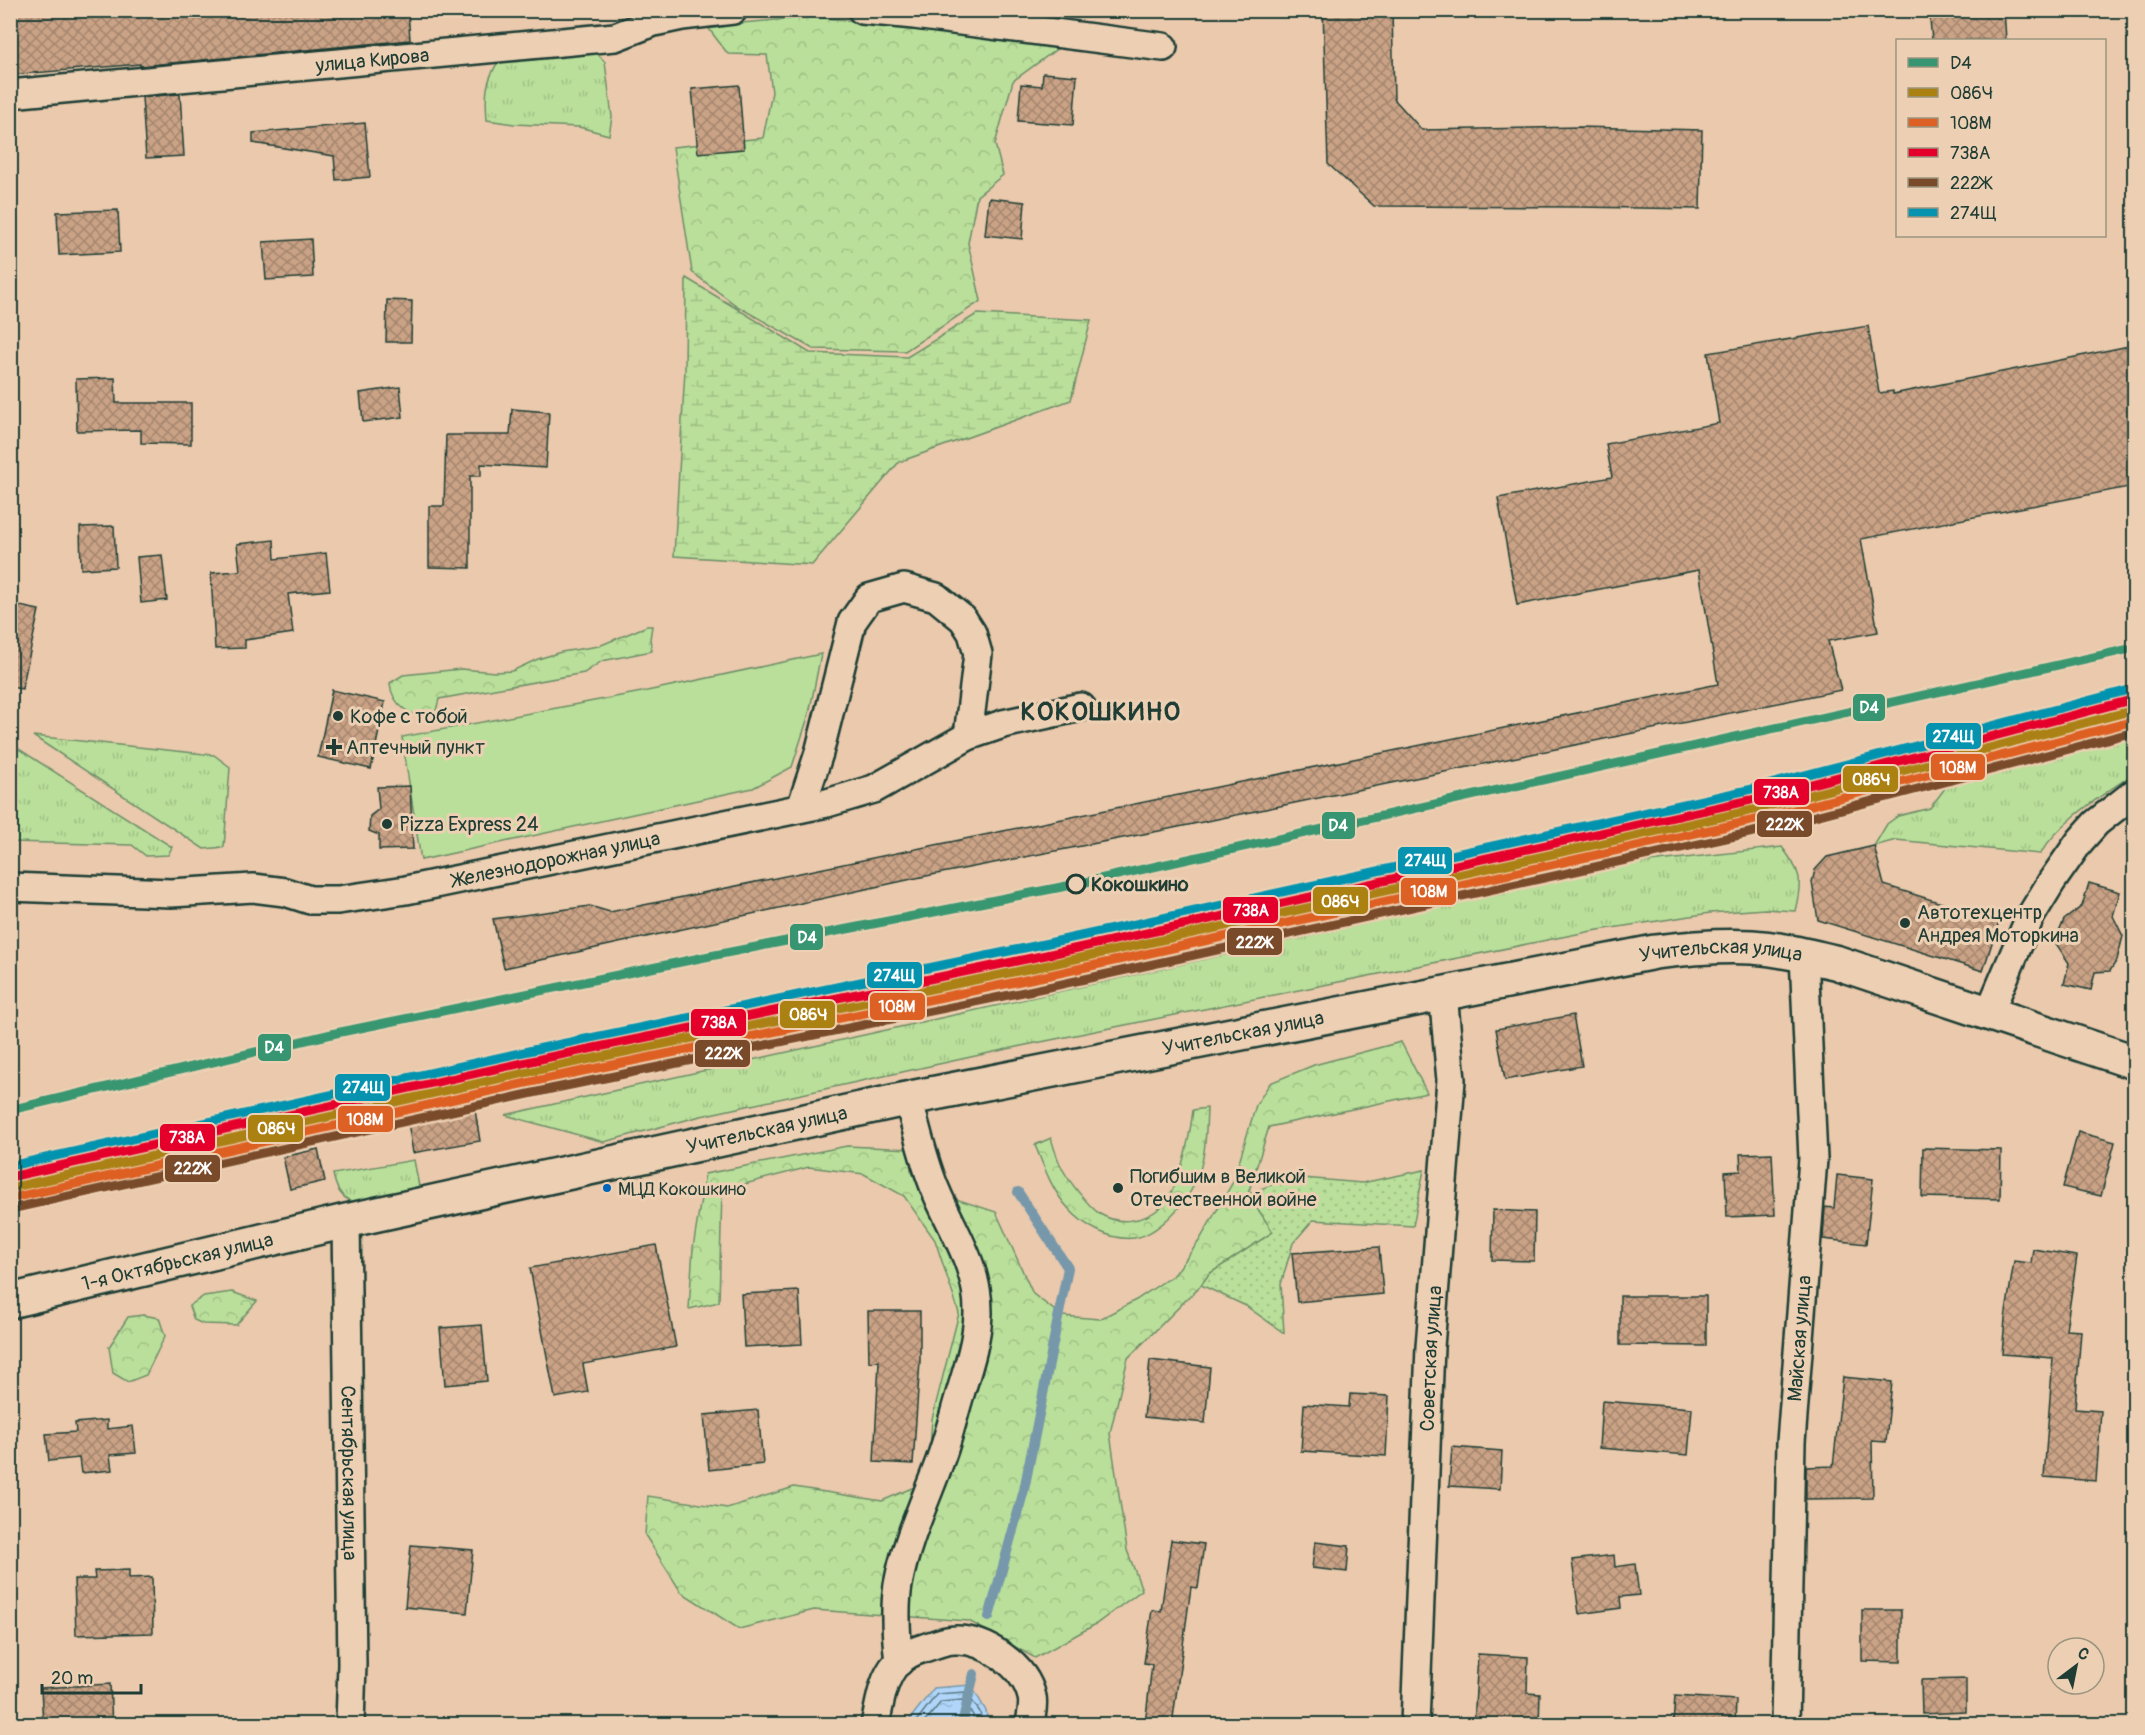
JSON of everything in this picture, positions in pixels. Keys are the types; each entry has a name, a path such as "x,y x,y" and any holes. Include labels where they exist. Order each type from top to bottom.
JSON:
{"street":[{"name":"улица Кирова","path":"10,94 615,37 654,22 733,10"},
{"path":"861,10 1163,47"},
{"path":"801,808 819,753 852,622 869,598 904,588 936,597 963,619 972,633 978,654 968,736"},
{"name":"Железнодорожная улица","path":"10,887 171,893 254,888 285,892 310,900 338,900 406,890 827,803 874,789 968,736 1003,724 1082,707"},
{"path":"1989,1013 2030,917 2052,881 2080,841 2096,823 2134,793"},
{"name":"Учительская улица","path":"346,1221 908,1099 1666,950 1710,946 1752,947 1838,963 2134,1062"},
{"name":"Майская улица","path":"1785,1725 1791,1442 1813,1159 1804,955"},
{"name":"Советская улица","path":"1415,1725 1430,1347 1451,1080 1443,993"},
{"path":"899,1662 895,1630 898,1585 919,1513 942,1454 975,1340 978,1314 971,1266 936,1191 908,1099"},
{"name":"1-я Октябрьская улица","path":"10,1301 346,1221"},
{"name":"Сентябрьская улица","path":"346,1221 352,1664 350,1725"},
{"path":"875,1725 886,1680 907,1653 956,1639 990,1648 1008,1660 1028,1684 1033,1700 1030,1725"}],"green space":[{"path":"812,17 1069,40 1013,81 995,144 1003,175 977,196 968,243 981,301 905,351 813,349 737,306 692,272 673,147 763,138 772,92 767,55 728,54 709,29 741,23"},
{"path":"595,51 605,62 612,117 609,135 579,127 514,124 487,120 487,88 491,74 500,59"},
{"path":"686,278 810,353 907,357 977,314 1091,320 1071,400 899,462 812,565 674,556 685,370"},
{"path":"652,626 650,639 652,651 602,661 584,673 439,699 434,719 418,716 404,709 395,698 390,683 403,675 461,669 512,671 561,652 599,646"},
{"path":"821,654 809,714 792,767 753,788 421,860 402,737 647,691"},
{"path":"2134,698 2134,773 2071,819 2049,841 2040,854 1896,840 1874,846 1887,824 1898,816 1930,808 1949,783 1947,742"},
{"path":"33,736 214,755 230,767 224,847 204,849"},
{"path":"11,744 172,847 168,855 146,856 132,845 11,842"},
{"path":"1782,847 1799,876 1795,911 1765,909 1710,913 1592,931 1021,1046 701,1116 604,1142 505,1115 1632,864"},
{"path":"1401,1042 1427,1093 1269,1127 1248,1194 1274,1232 1209,1274 1201,1285 1128,1358 1110,1433 1127,1550 1142,1590 1096,1624 1035,1658 969,1621 814,1610 739,1629 681,1592 645,1535 648,1496 727,1508 794,1487 882,1501 928,1481 932,1419 959,1313 935,1240 904,1196 864,1174 809,1167 722,1190 719,1302 689,1309 693,1248 705,1174 847,1146 911,1149 911,1170 919,1187 996,1212 1033,1294 1062,1316 1100,1319 1136,1300 1175,1274 1199,1241 1233,1182 1256,1105 1270,1083 1314,1065"},
{"path":"1207,1108 1203,1157 1190,1193 1161,1225 1143,1236 1134,1238 1107,1235 1075,1215 1053,1187 1035,1145 1051,1138 1065,1173 1095,1211 1115,1220 1138,1219 1153,1213 1167,1200 1183,1162 1193,1110"},
{"path":"414,1160 420,1192 354,1203 339,1192 333,1174"},
{"path":"1424,1170 1413,1226 1313,1220 1293,1243 1281,1284 1284,1333 1246,1306 1201,1285 1209,1274 1273,1232 1248,1194 1291,1177 1362,1183"},
{"path":"232,1292 257,1301 236,1325 203,1324 194,1320 189,1306 204,1296"},
{"path":"143,1315 159,1318 165,1336 146,1375 128,1382 113,1373 109,1347 128,1317"}],"water":[{"path":"971,1685 986,1711 988,1724 906,1724 934,1688"}],"building":[{"path":"10,10 408,10 410,40 140,66 140,64 10,75"},
{"path":"1323,10 1392,10 1394,99 1422,130 1579,127 1702,130 1700,209 1374,206 1328,164"},
{"path":"1929,10 2004,10 2006,39 1932,39"},
{"path":"1043,73 1077,76 1073,125 1018,121 1021,84 1042,86"},
{"path":"739,85 744,149 698,153 692,89"},
{"path":"180,94 184,156 146,158 142,97"},
{"path":"365,123 370,177 336,180 334,156 253,143 253,133"},
{"path":"989,198 1025,202 1022,239 985,235"},
{"path":"118,210 120,252 59,255 57,212"},
{"path":"311,239 313,277 266,280 263,242"},
{"path":"387,300 412,301 411,342 386,342"},
{"path":"1868,326 1879,393 1893,391 1893,394 2134,345 2134,486 1861,539 1878,632 1828,641 1841,690 1159,831 921,877 504,968 493,919 590,906 610,912 1718,684 1699,570 1517,605 1498,498 1612,477 1606,444 1719,423 1708,353"},
{"path":"115,378 116,403 191,403 191,444 141,443 141,430 77,431 76,379"},
{"path":"400,387 403,417 363,422 360,393"},
{"path":"512,409 549,412 546,468 481,464 481,476 470,476 470,568 429,567 429,506 444,506 446,435 510,435"},
{"path":"114,526 116,567 81,569 80,527"},
{"path":"274,540 275,559 326,553 330,590 288,594 293,633 245,640 245,648 215,649 211,573 240,571 237,544"},
{"path":"162,555 167,600 141,603 137,557"},
{"path":"10,604 39,610 22,689 10,687"},
{"path":"332,690 385,702 371,769 318,757"},
{"path":"410,786 413,849 379,850 379,835 369,831 370,816 379,809 377,787"},
{"path":"1874,846 1884,885 1999,921 1983,971 1818,920 1812,882 1815,870 1827,857"},
{"path":"2089,883 2120,892 2113,916 2123,936 2117,960 2110,971 2095,972 2091,990 2064,984 2069,963 2055,942 2064,920 2082,906"},
{"path":"1573,1015 1582,1066 1505,1080 1496,1029"},
{"path":"475,1110 480,1141 413,1153 408,1122"},
{"path":"2078,1132 2115,1142 2101,1196 2063,1187"},
{"path":"1923,1148 2001,1150 2000,1199 1922,1197"},
{"path":"318,1149 325,1181 290,1189 283,1157"},
{"path":"1772,1153 1775,1215 1727,1217 1725,1172 1741,1171 1740,1154"},
{"path":"1837,1175 1873,1179 1866,1244 1823,1239 1825,1207 1834,1208"},
{"path":"1493,1210 1535,1212 1534,1261 1492,1260"},
{"path":"656,1245 676,1347 583,1364 588,1392 555,1398 530,1268"},
{"path":"1379,1247 1383,1294 1297,1302 1292,1253"},
{"path":"2033,1249 2077,1256 2066,1330 2081,1331 2075,1409 2101,1411 2096,1481 2044,1477 2053,1358 2002,1354 2014,1261 2031,1263"},
{"path":"799,1291 802,1344 744,1347 741,1294"},
{"path":"1620,1296 1706,1296 1706,1346 1620,1345"},
{"path":"868,1311 920,1311 920,1361 913,1464 874,1462 879,1361 869,1362"},
{"path":"482,1325 487,1381 445,1385 440,1328"},
{"path":"1150,1360 1210,1367 1205,1423 1144,1417"},
{"path":"1843,1377 1892,1382 1886,1442 1872,1441 1873,1498 1806,1499 1806,1467 1833,1466"},
{"path":"1350,1394 1389,1396 1386,1456 1301,1451 1304,1404 1349,1407"},
{"path":"1602,1401 1692,1408 1688,1455 1599,1448"},
{"path":"758,1410 763,1464 709,1470 704,1415"},
{"path":"107,1420 107,1429 133,1426 136,1453 110,1455 112,1470 81,1473 79,1458 49,1461 46,1434 76,1432 75,1423"},
{"path":"1452,1447 1502,1451 1500,1489 1449,1486"},
{"path":"1171,1540 1204,1544 1198,1588 1191,1587 1172,1725 1145,1725 1152,1664 1144,1663 1152,1610 1161,1611"},
{"path":"1315,1542 1349,1546 1347,1572 1312,1568"},
{"path":"411,1545 473,1550 467,1613 405,1607"},
{"path":"1614,1555 1615,1567 1635,1564 1639,1595 1620,1597 1621,1608 1579,1614 1572,1560"},
{"path":"129,1570 129,1578 152,1577 153,1633 76,1635 74,1579 95,1579 94,1571"},
{"path":"1862,1610 1901,1610 1901,1662 1862,1661"},
{"path":"1478,1654 1528,1657 1527,1693 1540,1694 1539,1725 1474,1725"},
{"path":"1966,1679 1966,1712 1922,1714 1921,1680"},
{"path":"110,1684 112,1725 43,1725 41,1688"},
{"path":"1675,1696 1736,1700 1735,1725 1673,1725"}],"waterway":[{"path":"989,1617 1024,1490 1068,1268 1018,1192"},
{"path":"962,1724 974,1674"}],"transit line":[{"name":"D4","path":"10,1110 336,1033 1077,884 2134,648"},
{"name":"274Щ","path":"10,1166 542,1048 1044,944 1748,790 2129,690"},
{"name":"738А","path":"10,1177 545,1058 1046,955 1751,800 2131,700"},
{"name":"086Ч","path":"10,1188 547,1068 1048,965 1753,810 2134,710"},
{"name":"108М","path":"12,1198 549,1078 1050,975 1755,820 2134,721"},
{"name":"222Ж","path":"15,1208 551,1089 1053,986 1758,831 2134,732"}],"place":[{"name":"Кофе с тобой","path":"338,716"},
{"name":"Аптечный пункт","path":"334,747"},
{"name":"Pizza Express 24","path":"387,824"},
{"name":"Кокошкино","path":"1076,884"},
{"name":"Автотехцентр Андрея Моторкина","path":"1905,923"},
{"name":"МЦД Кокошкино","path":"607,1188"},
{"name":"Погибшим в Великой Отечественной войне","path":"1118,1188"}],"district":[{"name":"КОКОШКИНО","path":"1101,711"}]}
